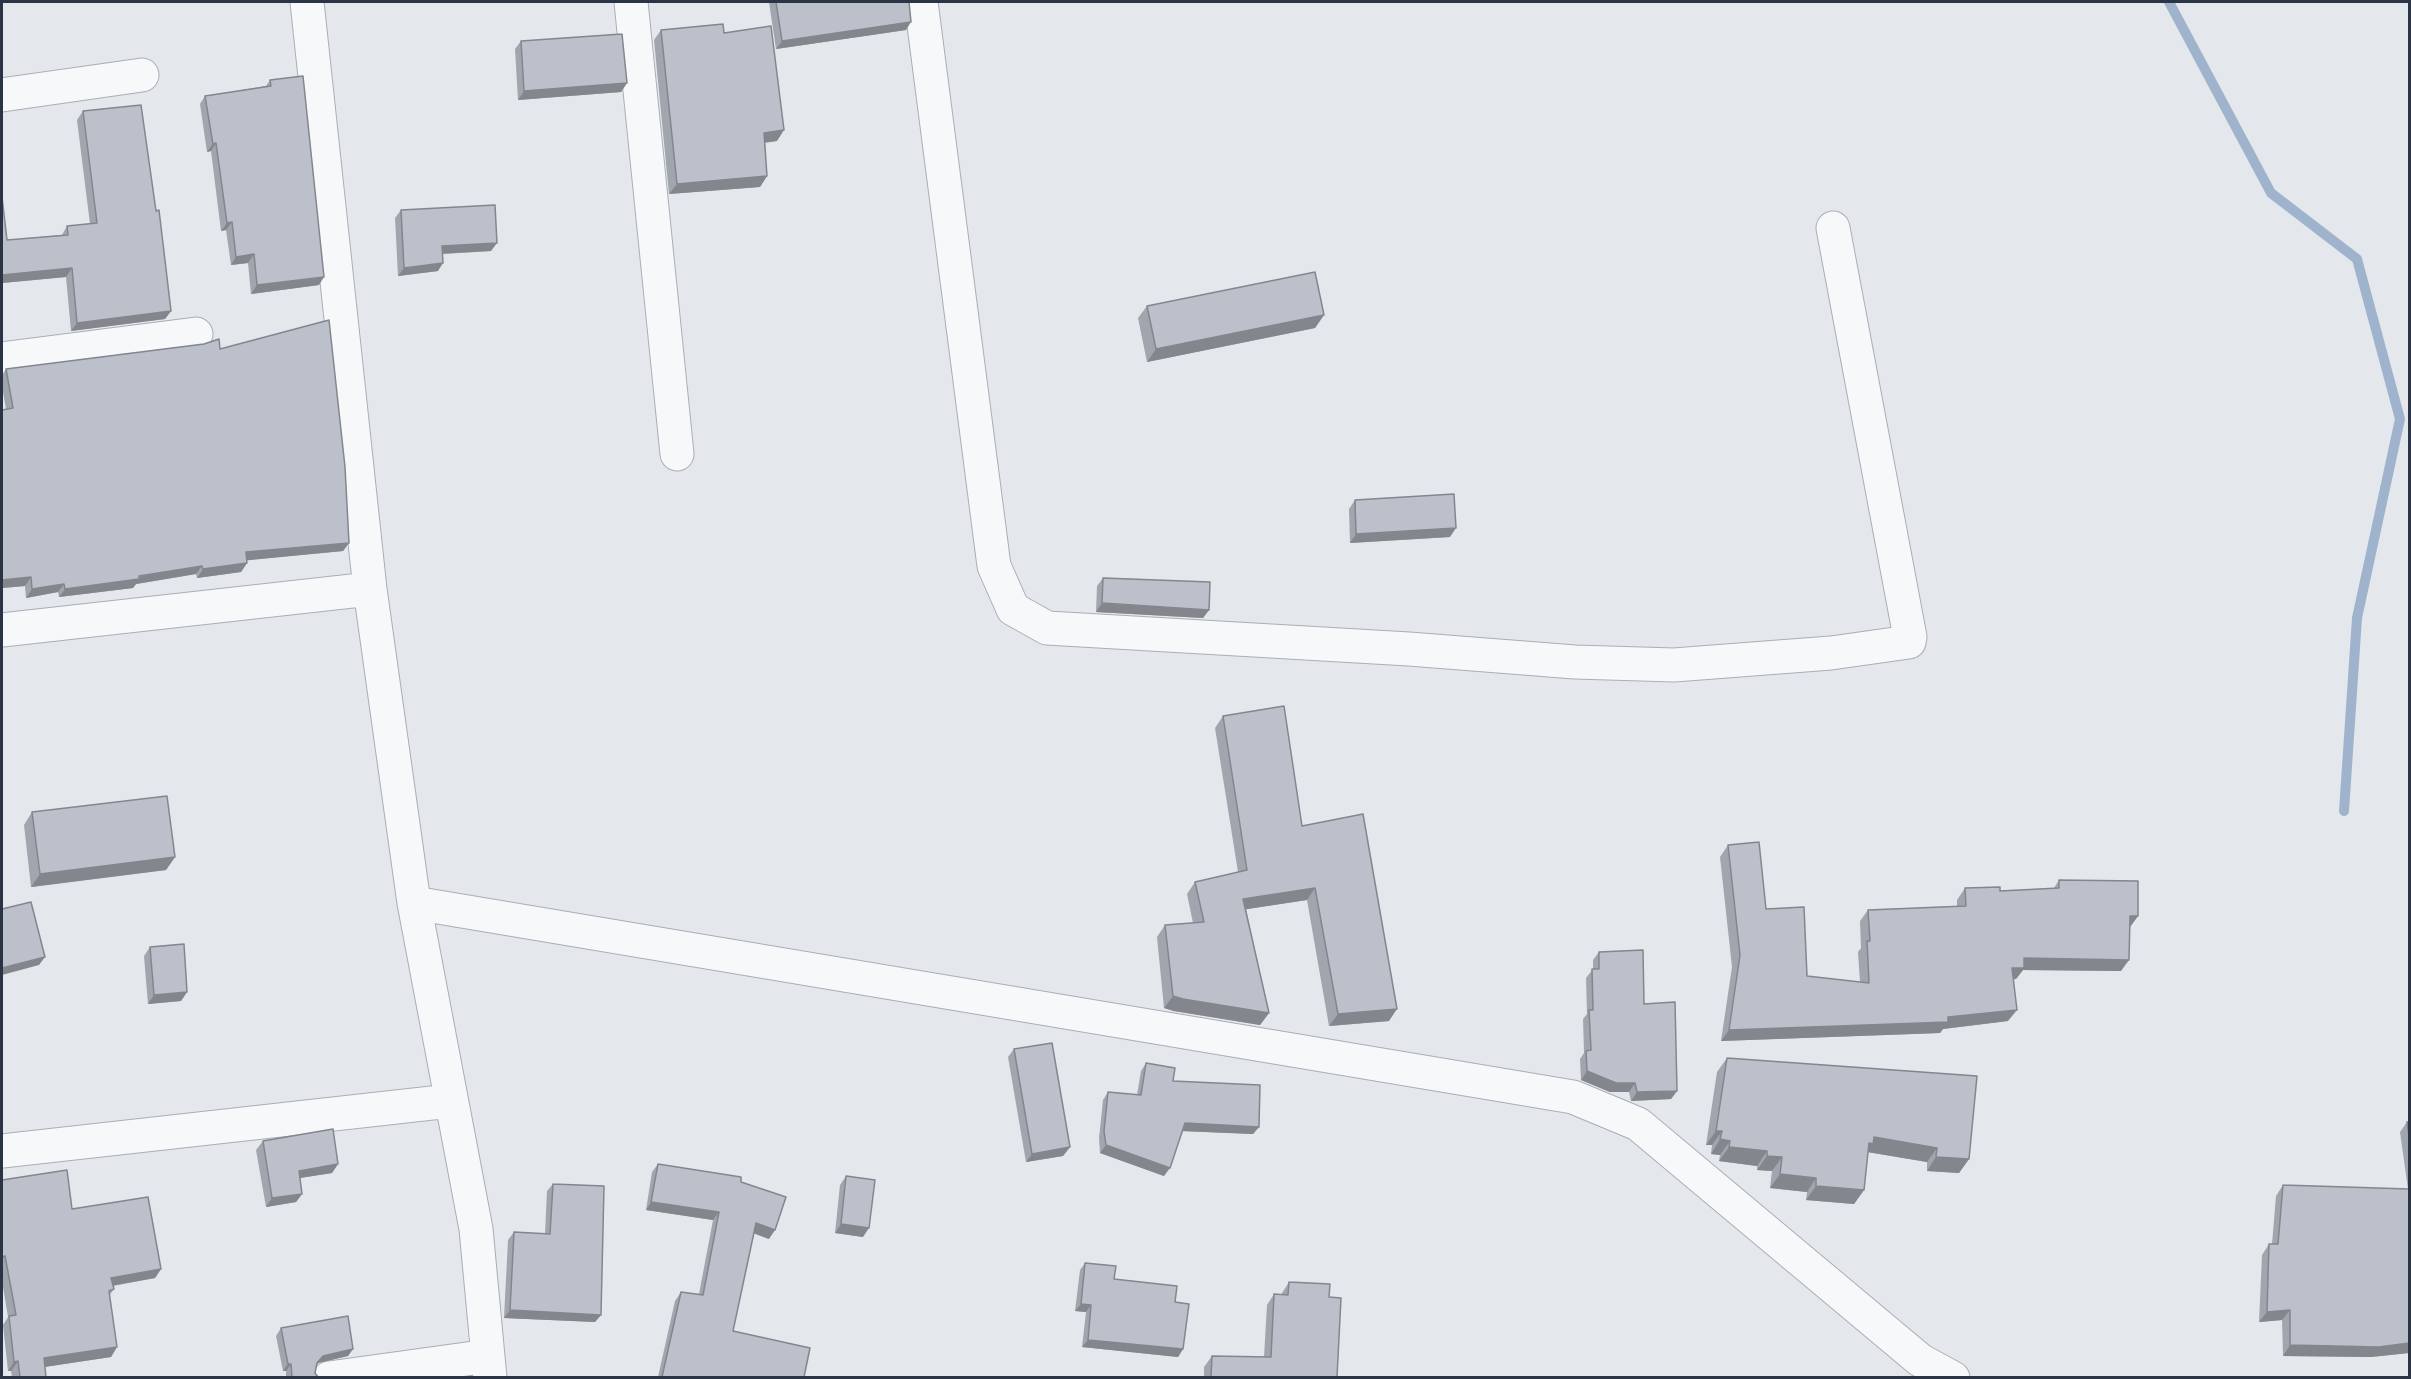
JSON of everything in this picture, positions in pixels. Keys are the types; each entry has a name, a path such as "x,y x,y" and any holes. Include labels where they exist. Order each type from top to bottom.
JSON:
{"street":[{"path":"307,2 370,589 414,903 476,1229 489,1367 329,1377"},
{"path":"631,2 677,454"},
{"path":"921,2 994,566 1013,609 1047,628 1397,648 1575,662 1674,665 1831,653 1909,642 1910,637 1833,228"},
{"path":"2,95 142,75"},
{"path":"2,359 196,333"},
{"path":"2,630 370,589"},
{"path":"414,903 1573,1097 1638,1124 1920,1360 1953,1377"},
{"path":"2,1151 450,1101"}],"building":[{"path":"776,2 909,2 911,22 782,41"},
{"path":"723,24 724,33 771,26 784,130 764,133 767,176 677,184 661,30"},
{"path":"622,34 627,83 524,91 521,41"},
{"path":"303,76 324,277 257,285 254,254 236,257 232,222 227,223 216,143 213,144 205,96 271,86 270,80"},
{"path":"141,105 156,211 159,210 171,311 77,323 72,268 2,275 2,197 7,240 68,235 67,226 97,223 83,111"},
{"path":"495,205 497,243 442,246 443,263 404,268 401,210"},
{"path":"1315,272 1324,315 1156,349 1147,306"},
{"path":"329,320 345,467 349,543 246,552 247,563 203,569 202,566 139,576 139,579 65,589 64,584 32,589 31,577 2,580 2,410 13,408 6,369 204,344 219,339 220,349"},
{"path":"1454,494 1456,528 1356,534 1355,500"},
{"path":"1103,578 1210,582 1209,610 1102,603"},
{"path":"1284,706 1302,826 1363,814 1397,1009 1338,1014 1315,888 1243,899 1269,1013 1173,996 1165,925 1204,922 1195,882 1247,870 1223,716"},
{"path":"167,796 175,857 40,874 32,812"},
{"path":"1759,842 1766,909 1804,907 1807,976 1869,983 1868,910 1966,906 1965,888 2000,887 2000,891 2059,888 2059,880 2138,881 2138,916 2130,916 2129,960 2024,958 2024,968 2012,968 2017,1010 1948,1017 1948,1022 1729,1030 1740,955 1728,845"},
{"path":"31,902 45,957 2,968 2,909"},
{"path":"184,944 187,992 154,995 150,947"},
{"path":"1643,950 1644,1004 1675,1002 1677,1091 1637,1092 1635,1083 1616,1083 1587,1071 1586,1051 1591,1050 1589,1010 1593,1010 1592,969 1599,969 1599,952"},
{"path":"1052,1043 1070,1147 1032,1154 1014,1049"},
{"path":"1727,1058 1977,1076 1969,1159 1936,1157 1937,1148 1874,1137 1873,1144 1869,1143 1864,1190 1816,1186 1816,1178 1780,1174 1782,1157 1767,1156 1767,1151 1729,1147 1730,1141 1720,1139 1722,1131 1716,1131"},
{"path":"1146,1063 1175,1068 1173,1081 1260,1085 1259,1127 1185,1123 1170,1168 1106,1145 1104,1131 1108,1092 1141,1095"},
{"path":"333,1129 338,1164 299,1171 302,1194 272,1198 263,1141"},
{"path":"658,1164 741,1177 741,1182 786,1197 775,1230 756,1223 733,1331 810,1348 804,1377 662,1377 681,1292 703,1295 719,1212 651,1202"},
{"path":"67,1170 72,1209 148,1197 161,1269 111,1278 114,1289 109,1291 117,1347 44,1358 46,1377 20,1377 18,1361 14,1362 9,1316 16,1315 5,1256 2,1257 2,1180"},
{"path":"846,1176 875,1180 869,1228 841,1224"},
{"path":"553,1184 604,1186 601,1315 510,1310 514,1232 550,1234"},
{"path":"2283,1185 2409,1189 2409,1343 2379,1347 2290,1345 2290,1310 2267,1312 2269,1244 2278,1244"},
{"path":"1085,1263 1116,1266 1114,1279 1177,1286 1175,1302 1189,1304 1183,1349 1088,1340 1091,1305 1081,1304"},
{"path":"1289,1282 1330,1284 1329,1297 1341,1298 1337,1377 1211,1377 1212,1356 1271,1357 1274,1294 1288,1295"},
{"path":"348,1316 353,1349 323,1356 317,1363 315,1373 318,1377 292,1377 291,1364 288,1364 281,1328"}],"waterway":[{"path":"2169,2 2271,193 2357,259 2400,419 2357,618 2344,811"}]}
